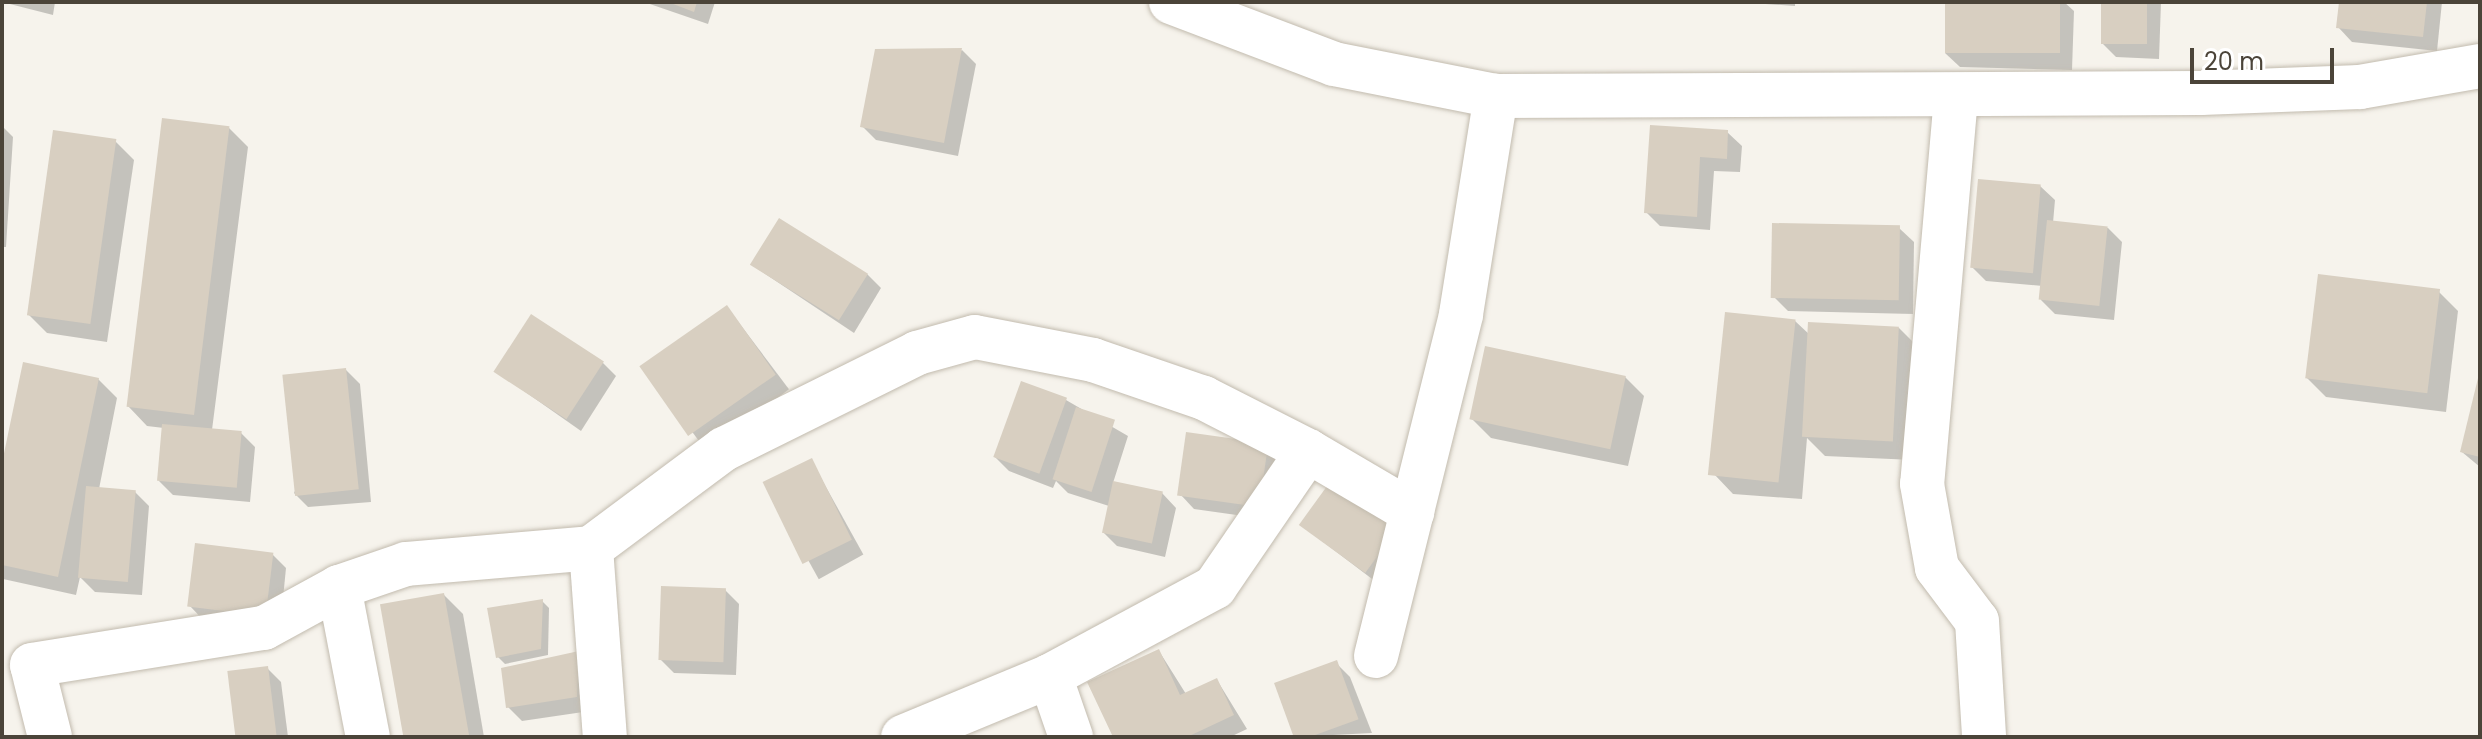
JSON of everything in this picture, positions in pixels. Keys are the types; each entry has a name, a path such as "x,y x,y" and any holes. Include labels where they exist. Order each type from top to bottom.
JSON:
{"street":[{"path":"1171,2 1239,15 1334,64 1496,96 1956,97 2360,87 2480,66"},
{"path":"1376,656 1461,314 1496,96"},
{"path":"1956,97 1922,484 1937,568 1977,621 1984,737"},
{"path":"50,737 32,665 264,628 339,587 406,564 591,548 724,449 917,353 975,337 1093,360 1204,398 1308,451 1412,512"},
{"path":"903,737 1050,676 1215,587 1308,451"},
{"path":"591,548 605,737"},
{"path":"339,587 368,737"},
{"path":"1050,676 1071,737"}],"building":[{"path":"668,2 697,2 694,12"},
{"path":"1945,2 2060,2 2060,53 1945,53"},
{"path":"2101,2 2147,2 2147,44 2101,44"},
{"path":"2339,2 2427,2 2423,37 2336,28"},
{"path":"962,48 944,143 860,127 875,49"},
{"path":"162,118 229,126 194,415 127,407"},
{"path":"1650,125 1728,130 1727,159 1700,157 1697,217 1644,213"},
{"path":"53,130 116,139 90,324 27,315"},
{"path":"1978,179 2041,184 2033,273 1970,268"},
{"path":"779,218 868,274 839,320 750,265"},
{"path":"2047,220 2108,226 2099,306 2039,300"},
{"path":"1772,223 1900,225 1899,300 1771,298"},
{"path":"2318,274 2440,289 2427,393 2305,378"},
{"path":"727,305 776,375 688,436 639,366"},
{"path":"1725,312 1796,319 1778,483 1708,475"},
{"path":"531,314 604,361 566,419 493,372"},
{"path":"1808,322 1899,327 1893,442 1802,437"},
{"path":"1485,346 1626,376 1610,449 1469,419"},
{"path":"23,362 99,378 58,577 2,565 2,463"},
{"path":"346,368 359,489 295,496 282,375"},
{"path":"2480,374 2480,457 2460,452"},
{"path":"1021,381 1067,398 1039,474 993,457"},
{"path":"1076,407 1115,420 1092,492 1053,479"},
{"path":"162,424 242,431 237,488 157,481"},
{"path":"1186,432 1268,444 1259,507 1177,495"},
{"path":"812,458 852,540 802,564 763,482"},
{"path":"1113,481 1163,492 1152,543 1102,533"},
{"path":"1330,482 1396,530 1365,573 1299,525"},
{"path":"86,486 136,490 128,582 78,578"},
{"path":"195,543 273,553 266,616 187,607"},
{"path":"661,586 726,588 723,662 658,660"},
{"path":"444,593 469,737 403,737 380,604"},
{"path":"543,599 541,649 496,658 487,608"},
{"path":"1159,649 1180,695 1217,678 1234,715 1187,737 1113,737 1087,682"},
{"path":"579,651 577,697 506,708 501,668"},
{"path":"1337,660 1359,719 1310,737 1294,737 1274,683"},
{"path":"268,666 277,737 235,737 227,671"}]}
